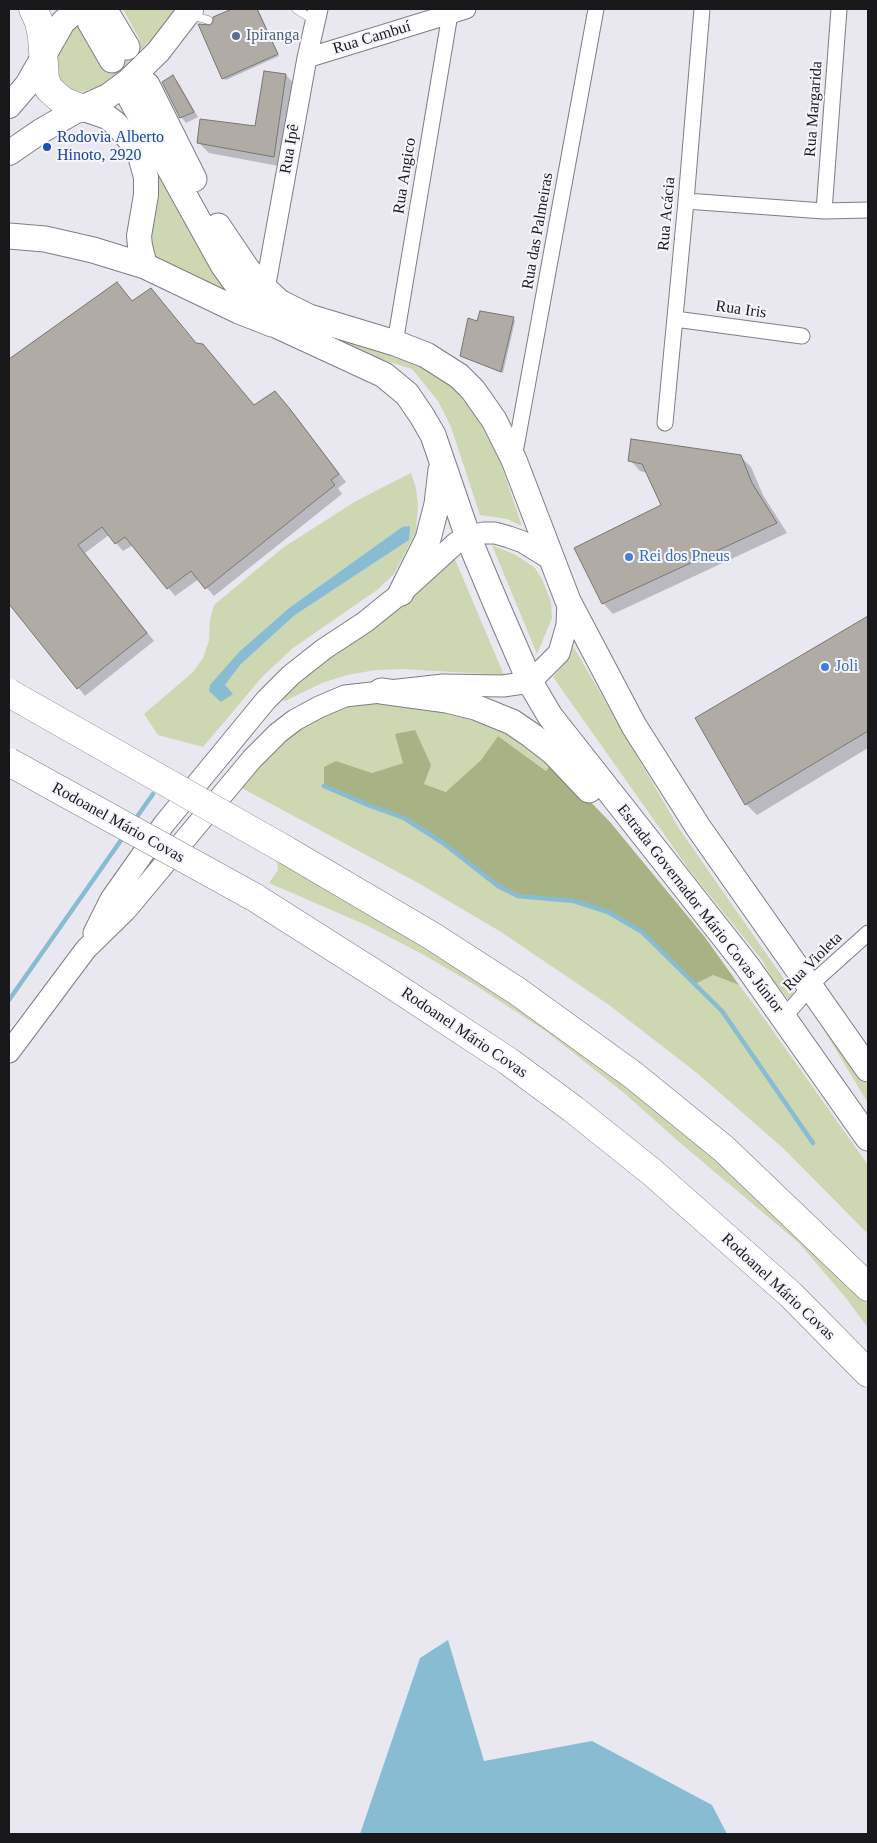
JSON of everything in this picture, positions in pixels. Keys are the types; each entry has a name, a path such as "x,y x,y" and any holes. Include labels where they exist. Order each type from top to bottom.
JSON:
{"highway":[{"path":"33,9 39,22 45,79 49,89 63,101 82,108"},
{"path":"90,13 119,54"},
{"path":"278,326 236,283 223,265 139,92 214,218 247,269 265,289 285,305 309,317 395,343 426,355 458,376 473,390 494,420 514,460 568,601 634,726 698,827 868,1069"},
{"name":"Estrada Governador Mário Covas Júnior","path":"9,236 45,239 93,250 145,266 239,311 278,326 384,375 407,394 432,435 468,537 530,682 560,729 748,966 868,1138"},
{"path":"402,593 428,539 433,523 442,462"},
{"path":"381,691 447,700 475,707 512,722 531,734 553,752 608,809 668,864"},
{"path":"9,693 284,849 432,936 517,992 633,1075 724,1149 868,1287"},
{"name":"Rodoanel Mário Covas","path":"9,762 254,897 508,1061 573,1109 653,1173 791,1295 868,1373"}],"main road":[{"path":"9,153 41,131 108,96 127,82 158,52 193,12"},
{"path":"10,103 27,85 43,60 62,22 90,13"},
{"path":"82,108 107,117 115,123 132,141 139,152 146,177 146,195 139,236 145,266"},
{"path":"86,949 111,899 164,824 266,700 291,675 365,622 402,593 456,543 468,537 483,533 495,533 523,542 552,560"},
{"path":"9,1052 86,949 126,910 252,758 294,720 345,696 443,685 513,686 530,682 559,653 567,625 568,601"}],"street":[{"name":"Rua das Palmeiras","path":"514,460 596,9"},
{"name":"Rua Acácia","path":"664,423 686,201 702,9"},
{"name":"Rua Margarida","path":"824,211 840,9"},
{"name":"Rua Cambuí","path":"307,58 458,11"},
{"name":"Rua Angico","path":"395,343 458,11"},
{"name":"Rua Ipê","path":"265,289 307,58 317,15"},
{"path":"686,201 824,211 868,210"},
{"name":"Rua Iris","path":"675,319 802,336"},
{"name":"Rua Violeta","path":"784,1017 819,977 868,933"}],"lane":[{"path":"296,9 317,15"}],"green space":[{"path":"90,9 99,9 82,26 107,71 140,40 123,9 175,9 161,30 113,78 99,86 84,91 73,92 64,90 52,69 55,49"},
{"path":"149,154 232,294 164,262 151,254 145,245"},
{"path":"297,321 393,350 463,390 501,464 522,526 507,519 480,515 451,427 438,401 412,369 361,353"},
{"path":"411,473 416,488 418,506 416,532 394,574 377,590 293,648 262,677 203,747 158,735 144,714 193,672 203,658 209,641 210,619 214,605 284,547 356,501","holes":["402,527 409,540 295,615 241,664 225,685 240,651 289,608"]},
{"path":"492,545 516,555 535,568 543,581 551,602 552,618 537,654"},
{"path":"454,557 504,675 402,669 376,670 347,675 322,683 285,701 279,696"},
{"path":"573,646 680,830 793,992 791,1003 773,980 762,960 690,871 553,677 564,664"},
{"path":"363,700 489,715 552,762 546,771 498,736 481,760 447,792 424,784 403,763 372,773 336,761 324,785 368,805 404,818 518,896 574,901 608,912 713,975 739,985 868,1165 868,1234 784,1149 697,1073 609,1005 501,932 420,884 238,786 254,766 300,728 330,712"},
{"path":"415,730 431,765 424,784 446,792 481,760 498,736 546,771 552,762 610,822 704,936 739,985 713,975 695,984 637,929 608,912 574,901 518,896 498,886 443,843 404,818 324,786 324,767 336,761 372,773 403,763 395,734"},
{"path":"276,852 507,978 868,1289 868,1328 846,1298 799,1243 624,1093 547,1032 475,985 424,955 366,925 269,883 278,870"},
{"path":"809,995 868,1086 868,1103 807,1002"}],"water":[{"path":"410,526 409,540 295,615 241,664 225,685 233,694 221,702 209,691 210,685 240,651 289,608 402,527"},
{"path":"448,1640 484,1761 592,1741 712,1805 727,1834 360,1834 420,1658"}],"building":[{"name":"Ipiranga","path":"232,9 257,9 278,54 222,79 198,24 210,25 213,22 213,17"},
{"path":"264,71 286,74 274,157 197,143 200,119 255,126"},
{"path":"173,75 194,112 180,118 162,82"},
{"path":"117,282 132,301 151,288 196,343 203,344 254,405 275,391 339,474 331,480 335,485 205,589 191,571 167,589 125,537 115,544 102,527 78,545 147,633 77,689 9,604 9,359"},
{"path":"480,311 514,317 501,372 460,356 468,318 477,321"},
{"path":"631,439 741,455 752,483 777,523 602,604 574,548 661,505 642,464 628,461"},
{"name":"Joli","path":"868,616 868,731 745,805 695,718"}],"waterway":[{"path":"324,786 404,818 443,843 498,886 518,896 574,901 608,912 642,932 722,1011 813,1143"},
{"path":"134,821 153,794"},
{"path":"9,1000 124,836"}],"place":[{"name":"Ipiranga","path":"236,36"},
{"name":"Rodovia Alberto Hinoto, 2920","path":"47,147"},
{"name":"Rei dos Pneus","path":"629,557"},
{"name":"Joli","path":"825,667"}]}
